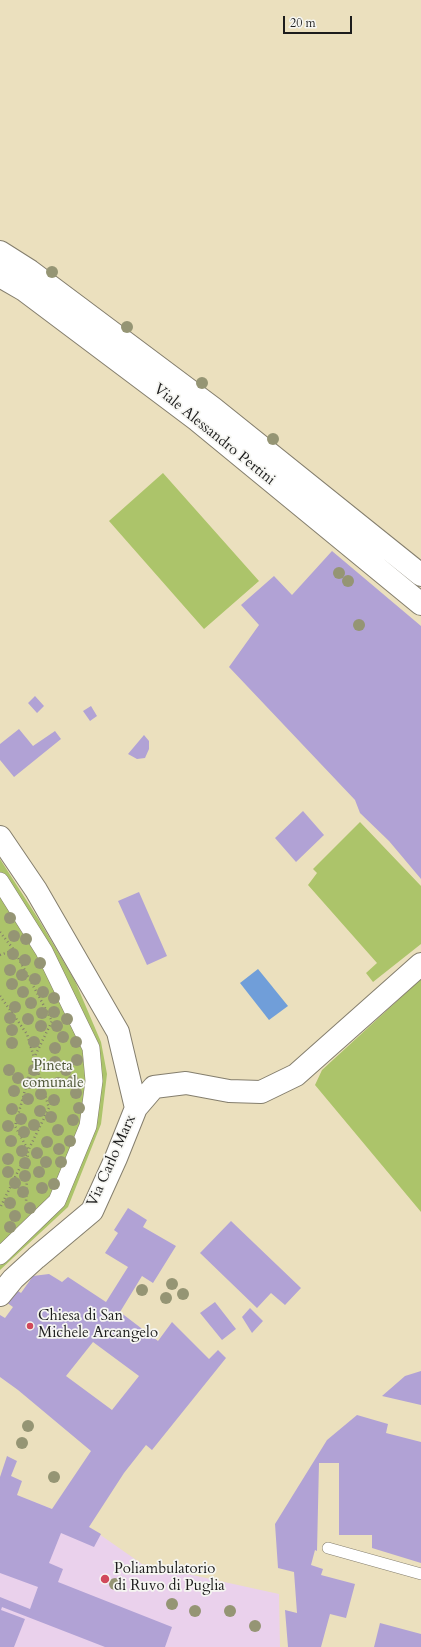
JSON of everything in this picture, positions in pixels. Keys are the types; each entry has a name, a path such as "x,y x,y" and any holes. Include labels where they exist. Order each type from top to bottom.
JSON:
{"main road":[{"name":"Viale Alessandro Pertini","path":"0,252 30,271 213,408 421,575"},
{"name":"Viale Alessandro Pertini","path":"0,276 24,290 198,420 421,604"},
{"path":"0,837 36,890 118,1032 136,1108"},
{"name":"Via Carlo Marx","path":"0,1295 13,1279 36,1258 92,1211 116,1158 136,1108 154,1087 186,1083 230,1091 261,1092 296,1075 421,964"}],"street":[{"path":"0,881 44,951 91,1048 94,1081 88,1126 57,1201 0,1256"}],"lane":[{"path":"328,1548 421,1574"}],"path":[{"path":"0,932 14,950 52,1021 34,1058 15,1126 28,1150 27,1188 22,1235"},
{"path":"0,996 27,1034 49,1108 0,1208"}],"shaded area":[{"name":"Poliambulatorio di Ruvo di Puglia","path":"0,1489 52,1509 89,1527 142,1564 279,1594 280,1647 0,1647"}],"green space":[{"path":"163,473 259,581 204,629 109,521"},
{"path":"360,822 421,886 421,944 373,982 366,973 377,963 308,885 317,873 313,869"},
{"name":"Pineta comunale","path":"0,859 39,920 75,981 101,1042 107,1074 101,1124 68,1207 0,1270"},
{"path":"421,979 421,1212 315,1085 322,1070"}],"water":[{"path":"258,969 288,1006 269,1020 240,983"}],"building":[{"path":"332,551 421,626 421,879 389,841 360,813 355,800 229,667 259,625 241,605 274,576 292,595"},
{"path":"35,696 44,706 37,713 28,703"},
{"path":"91,706 97,716 90,721 83,711"},
{"path":"19,729 33,746 55,731 61,739 14,777 0,760 0,744"},
{"path":"144,735 149,741 149,749 145,758 137,759 128,754"},
{"path":"303,811 324,835 296,862 275,838"},
{"path":"139,892 167,956 147,965 118,901"},
{"path":"128,1208 147,1220 143,1227 176,1246 153,1283 142,1276 120,1312 158,1341 172,1322 209,1359 218,1350 226,1358 152,1450 146,1445 124,1473 89,1527 101,1534 94,1547 61,1533 49,1563 63,1569 58,1582 172,1627 165,1647 105,1647 2,1607 1,1610 25,1619 14,1647 0,1647 0,1597 30,1609 38,1587 0,1573 0,1477 7,1456 17,1461 11,1476 22,1481 17,1495 52,1509 91,1451 18,1390 0,1377 0,1315 5,1318 13,1307 6,1302 15,1289 21,1293 33,1276 49,1274 62,1282 68,1277 106,1302 128,1267 105,1253 118,1233 114,1230","holes":["93,1342 139,1376 112,1410 66,1376"]},
{"path":"231,1221 301,1288 285,1305 271,1293 257,1308 200,1253"},
{"path":"215,1302 236,1329 222,1340 200,1313"},
{"path":"250,1308 263,1321 252,1333 242,1317"},
{"path":"421,1371 421,1405 382,1396 405,1376"},
{"path":"357,1415 388,1424 386,1433 421,1442 421,1563 372,1548 372,1535 339,1535 339,1463 319,1463 317,1551 315,1550 311,1565 323,1569 321,1575 355,1584 346,1618 330,1614 321,1647 288,1647 285,1610 297,1613 294,1572 278,1568 275,1524 327,1440"},
{"path":"380,1623 421,1634 421,1647 374,1647"}],"place":[{"name":"Chiesa di San Michele Arcangelo","path":"30,1326"},
{"name":"Poliambulatorio di Ruvo di Puglia","path":"105,1579"}]}
